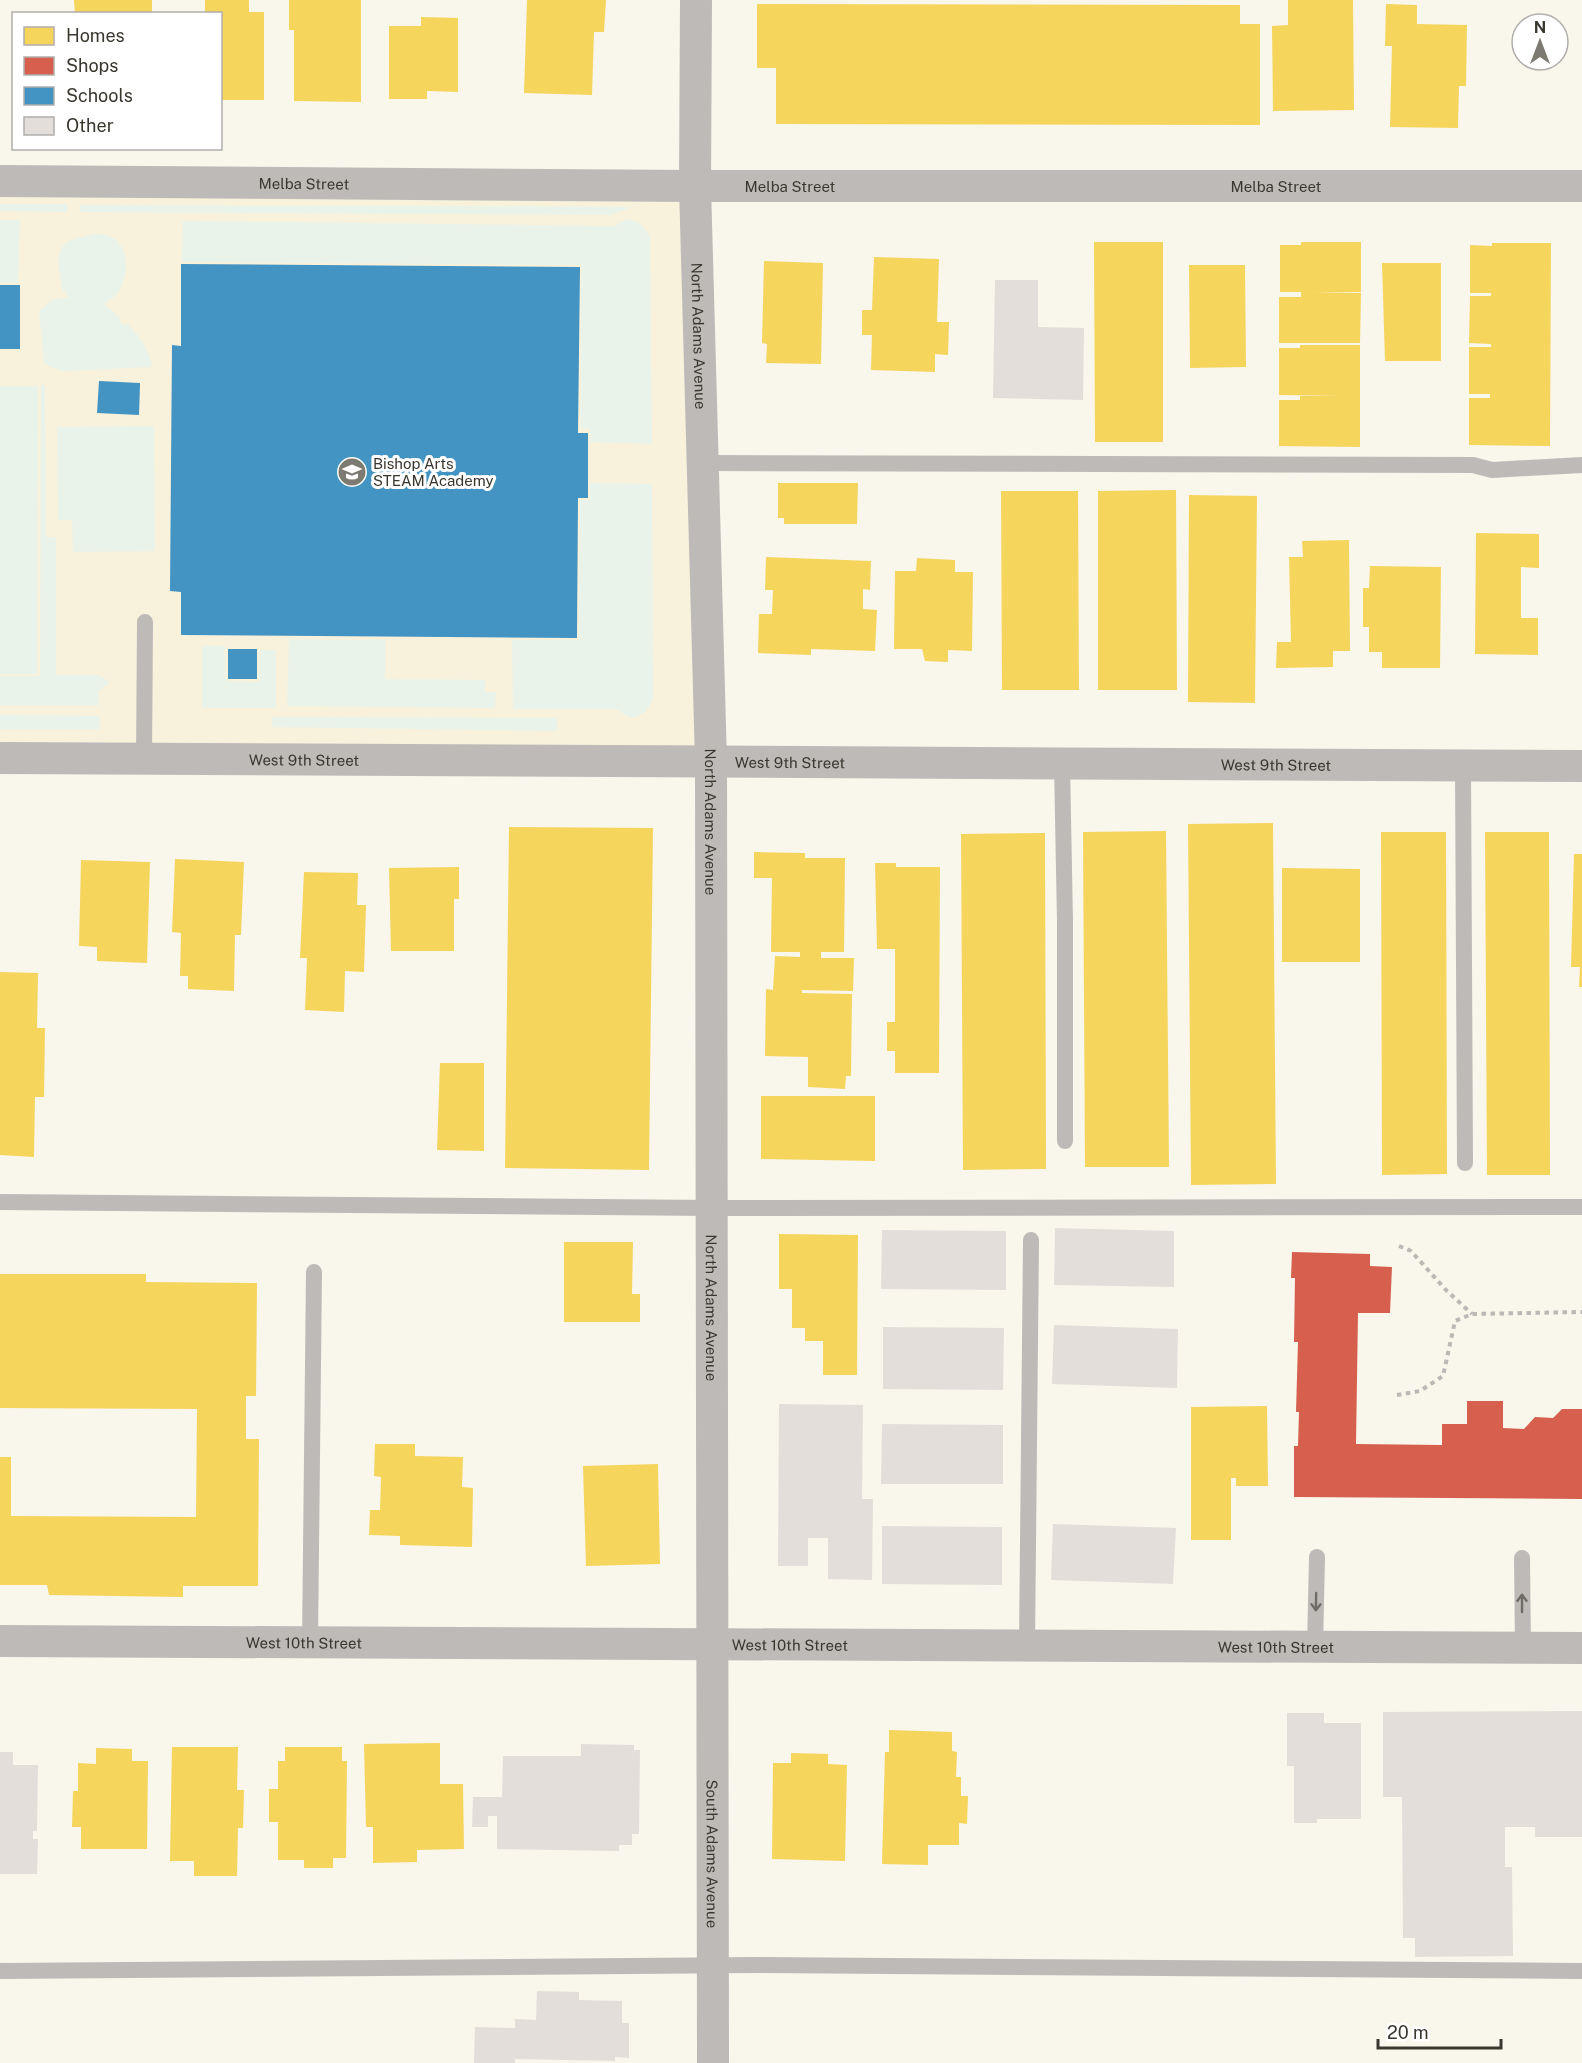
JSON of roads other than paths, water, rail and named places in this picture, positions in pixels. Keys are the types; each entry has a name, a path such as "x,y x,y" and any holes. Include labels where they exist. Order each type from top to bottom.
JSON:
{"street":[{"name":"North Adams Avenue","path":"696,0 695,186 711,762 713,1645"},
{"name":"Melba Street","path":"0,181 695,186 1582,186"},
{"name":"West 9th Street","path":"0,758 1582,766"},
{"name":"West 10th Street","path":"0,1641 1582,1648"},
{"name":"South Adams Avenue","path":"713,1645 713,2063"}],"lane":[{"path":"703,463 1473,465 1492,470 1582,465"},
{"path":"144,759 146,622"},
{"path":"1062,764 1065,1142"},
{"path":"1463,766 1465,1163"},
{"path":"0,1202 713,1208 1582,1207"},
{"path":"1027,1645 1031,1240"},
{"path":"310,1642 314,1272"},
{"path":"1315,1647 1317,1557"},
{"path":"1522,1558 1522,1648"},
{"path":"0,1971 767,1965 1582,1971"}],"place":[{"name":"Bishop Arts STEAM Academy","path":"352,472"}]}
